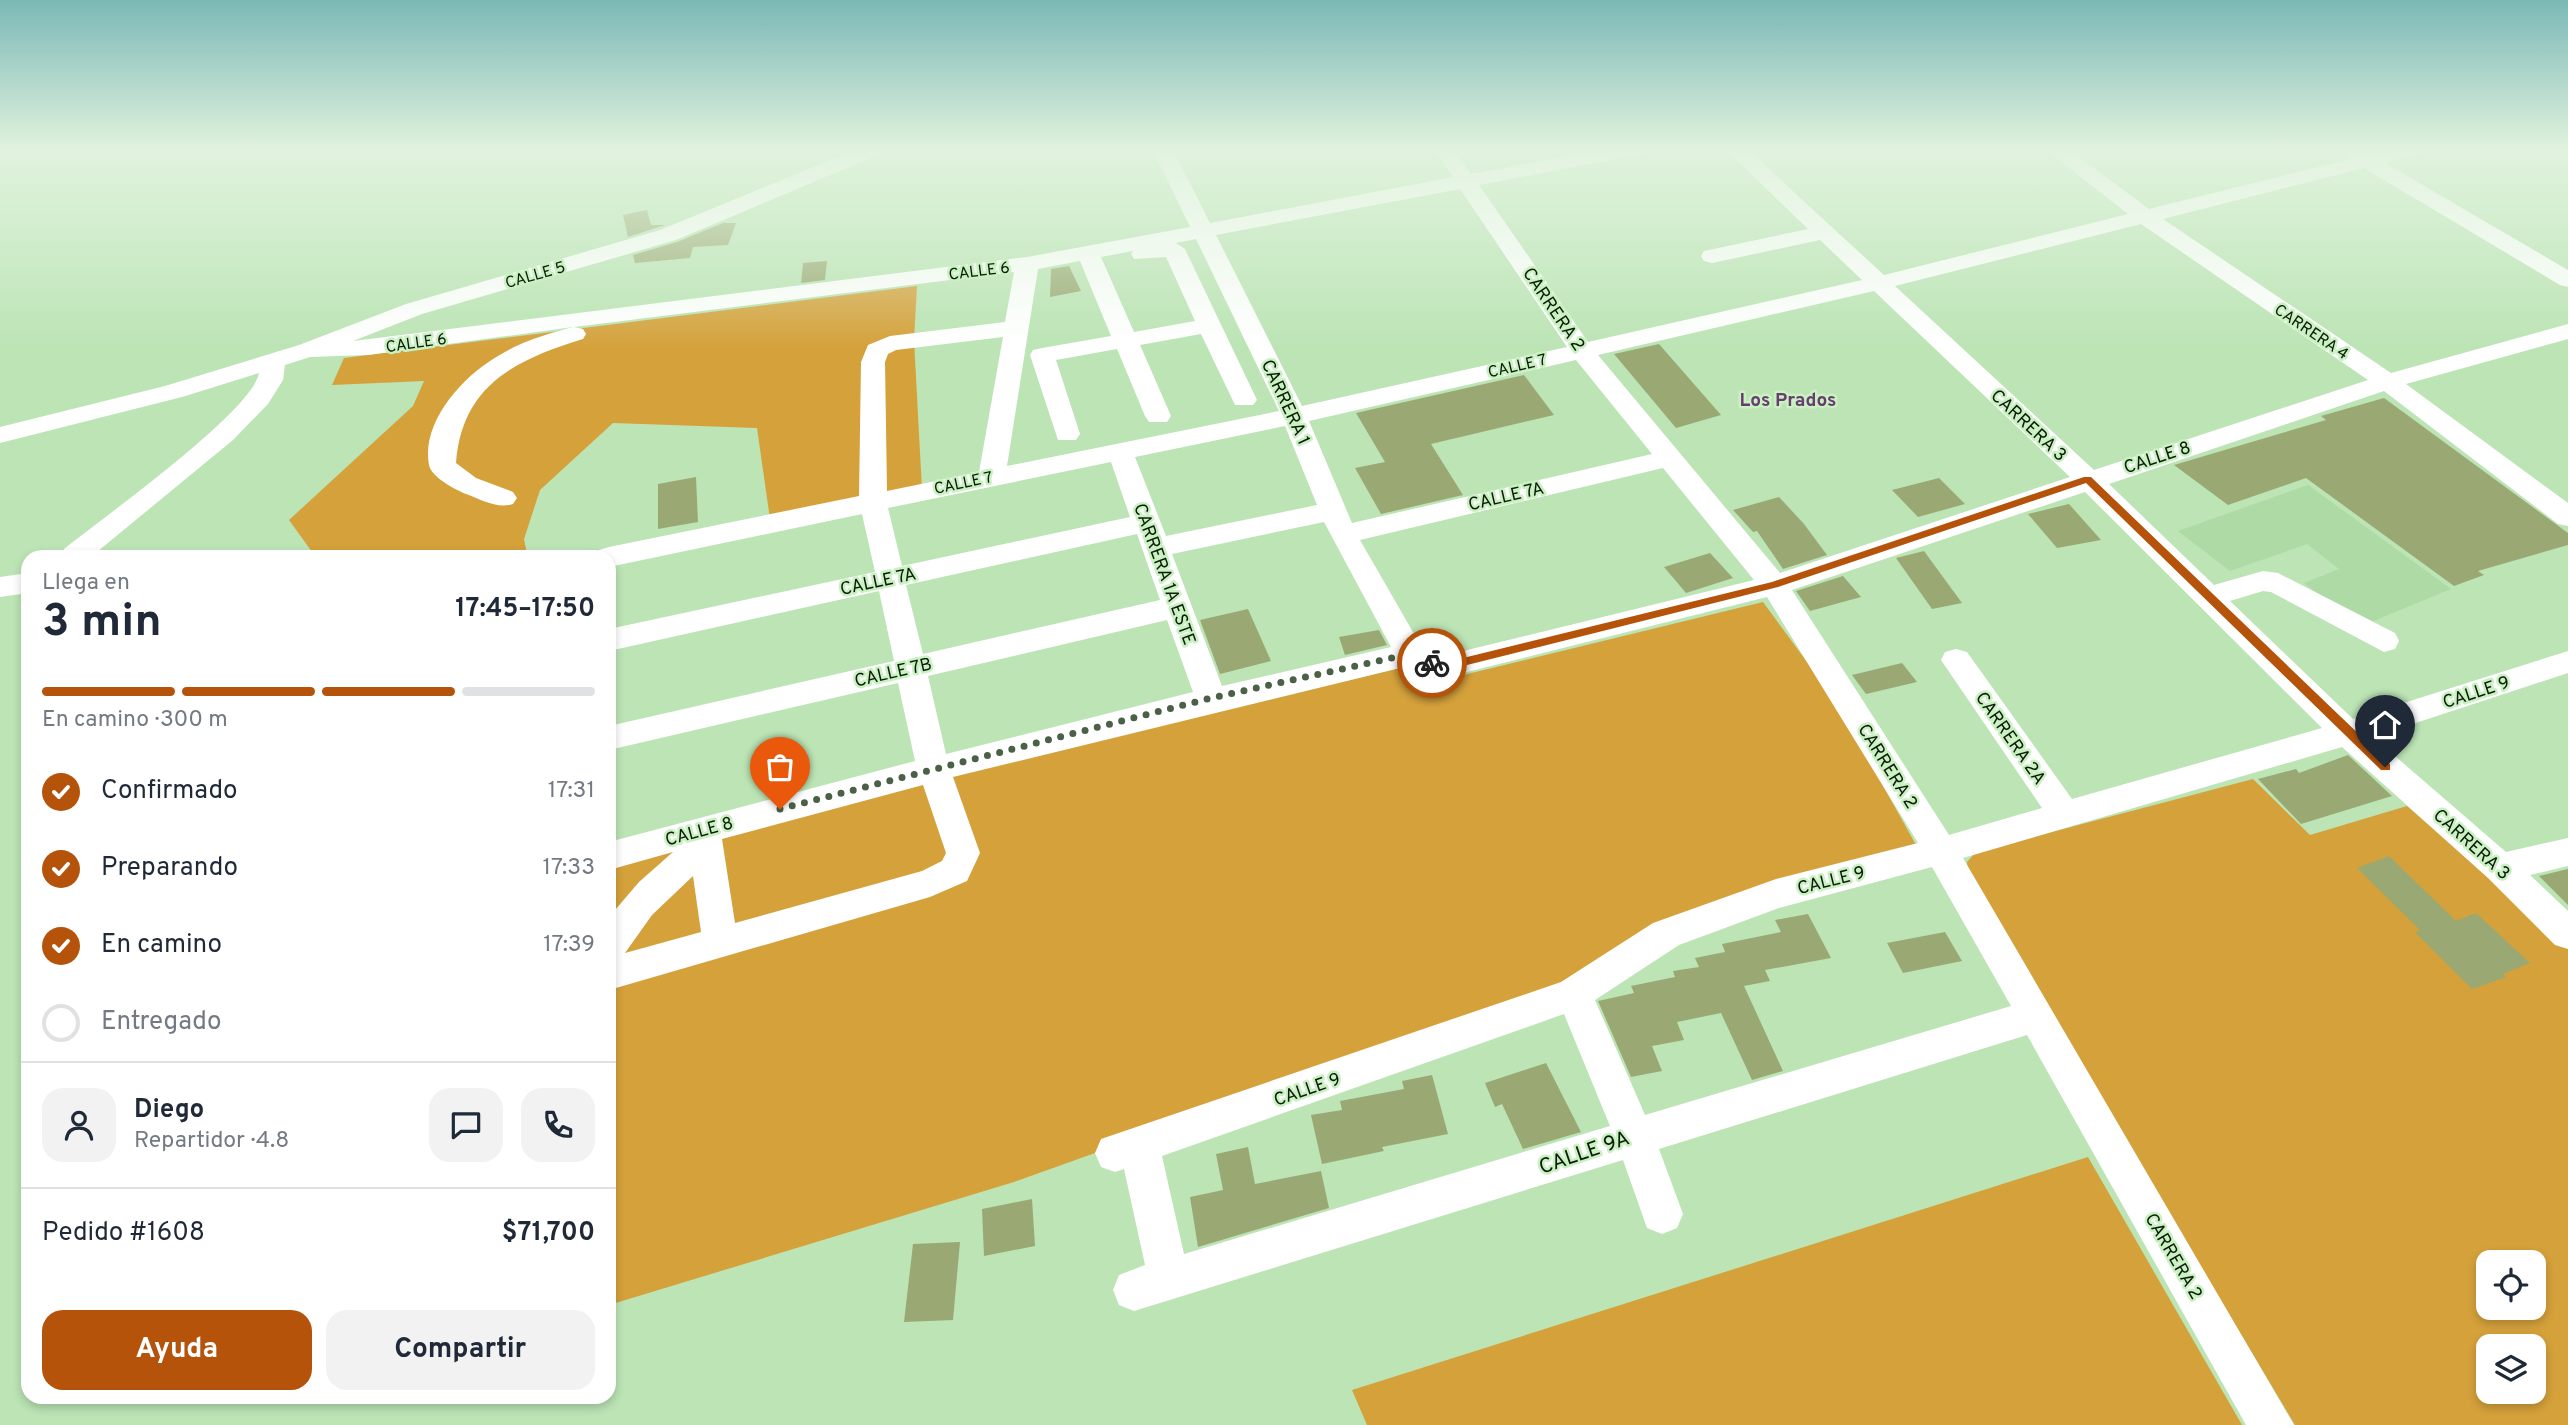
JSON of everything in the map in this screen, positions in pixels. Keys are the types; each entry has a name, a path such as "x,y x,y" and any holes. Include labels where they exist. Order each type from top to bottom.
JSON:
{"street":[{"name":"CALLE 5","path":"308,350 414,309 668,235 717,214"},
{"name":"CARRERA 1","path":"1194,214 1294,416 1338,523 1410,654"},
{"name":"CALLE 6","path":"308,350 368,348 666,307 1090,257 1299,214"},
{"name":"CARRERA 2","path":"1489,214 1581,351 1774,585 1941,851 2271,1425"},
{"name":"CARRERA 3","path":"1803,214 2088,479 2347,733 2500,868 2568,934"},
{"name":"CARRERA 4","path":"2142,214 2387,382 2568,517"},
{"name":"CALLE 7","path":"616,556 1294,416 1876,284 2155,214"},
{"path":"2458,214 2568,279"},
{"path":"1712,257 1822,233"},
{"path":"1158,416 1090,257 1174,249 1244,400"},
{"path":"992,476 1027,264"},
{"path":"503,498 467,484 442,466 442,444 453,415 469,390 491,368 522,352 666,307"},
{"path":"1068,434 1042,355 1208,326"},
{"path":"616,972 930,883 955,871 963,853 933,768 873,501 873,362 877,350 890,343 1016,328"},
{"name":"CALLE 8","path":"616,855 706,838 933,768 1211,698 1410,654 1428,662 1455,664 1774,585 2387,382 2568,331"},
{"path":"0,435 160,396 308,350"},
{"path":"81,550 224,433 259,399 270,380 272,362"},
{"name":"CARRERA 1A ESTE","path":"1119,450 1211,698"},
{"name":"CALLE 7A","path":"616,638 890,579 1151,536 1338,523 1669,458"},
{"path":"2208,597 2263,581 2278,583 2384,641"},
{"path":"0,587 21,584"},
{"name":"CALLE 7B","path":"616,736 1177,607"},
{"name":"CARRERA 2A","path":"1956,660 2065,816"},
{"name":"CALLE 9","path":"1152,1285 1127,1149 1443,1042 1574,994 1666,934 1776,894 2065,816 2347,733 2568,662"},
{"path":"706,838 720,943"},
{"path":"616,935 643,896 706,838"},
{"path":"2500,868 2568,852"},
{"path":"1574,994 1634,1135 1662,1214"},
{"name":"CALLE 9A","path":"1152,1285 1548,1165 1634,1135 2035,1016"}],"shaded area":[{"path":"917,286 914,340 922,490 770,519 757,428 613,423 540,490 524,539 526,550 311,550 289,520 413,406 424,381 332,385 344,358"},
{"path":"2308,485 2451,589 2361,626 2304,583 2339,569 2307,544 2230,571 2178,531"},
{"path":"1763,602 1837,703 1916,845 1571,983 1014,1182 616,1303 616,856 1404,667 1414,687"},
{"path":"2253,779 2310,835 2407,806 2568,947 2568,1425 2295,1425 1968,876 1967,862 1976,852"},
{"path":"2088,1157 2242,1425 1367,1425 1352,1390"}],"building":[{"path":"648,214 651,225 665,225 628,237 623,215"},
{"path":"723,223 736,223 728,245 693,247 690,258 635,263 633,255 677,242"},
{"path":"827,261 825,280 801,283 803,263"},
{"path":"1069,266 1081,291 1050,297 1051,269"},
{"path":"1659,344 1721,415 1676,428 1614,354"},
{"path":"1524,375 1554,415 1431,444 1463,495 1381,514 1355,468 1385,462 1356,413"},
{"path":"2384,398 2568,533 2568,545 2478,571 2484,575 2454,586 2306,478 2228,505 2174,465 2326,420 2321,416"},
{"path":"696,477 698,522 658,529 658,484"},
{"path":"1939,478 1965,504 1918,517 1892,490"},
{"path":"1779,497 1827,555 1783,569 1757,531 1753,532 1733,510"},
{"path":"2069,504 2101,540 2057,548 2028,514"},
{"path":"1924,551 1962,603 1932,609 1896,558"},
{"path":"1710,553 1733,578 1686,593 1664,567"},
{"path":"1843,576 1861,597 1810,611 1796,591"},
{"path":"1248,609 1271,661 1220,674 1200,620"},
{"path":"1379,630 1387,645 1345,655 1339,637"},
{"path":"1902,663 1917,682 1866,694 1852,675"},
{"path":"2348,755 2392,796 2301,824 2258,779 2296,769 2299,773"},
{"path":"2389,856 2456,921 2476,913 2530,963 2503,974 2506,977 2472,989 2415,932 2420,930 2357,868"},
{"path":"2568,869 2568,905 2539,876"},
{"path":"1808,914 1831,958 1765,970 1770,981 1744,986 1783,1071 1752,1080 1721,1013 1677,1022 1684,1040 1652,1046 1662,1071 1631,1077 1598,1001 1634,993 1631,986 1675,977 1673,971 1699,967 1695,958 1725,952 1722,944 1781,932 1775,920"},
{"path":"1945,932 1962,961 1903,973 1887,943"},
{"path":"1546,1063 1581,1132 1523,1149 1502,1104 1495,1107 1485,1083"},
{"path":"1432,1075 1448,1134 1382,1147 1384,1151 1322,1164 1311,1115 1342,1110 1340,1101 1404,1089 1402,1081"},
{"path":"1248,1147 1255,1184 1321,1171 1329,1208 1198,1247 1190,1197 1223,1190 1216,1154"},
{"path":"1032,1199 1035,1246 984,1256 982,1209"},
{"path":"960,1242 953,1320 904,1322 913,1244"}],"way so far":[{"path":"780,809 1211,698 1410,654 1432,663"}],"district":[{"name":"Los Prados","path":"1788,399"}],"route":[{"path":"1432,663 1455,664 1774,585 2088,479 2385,767"}]}
